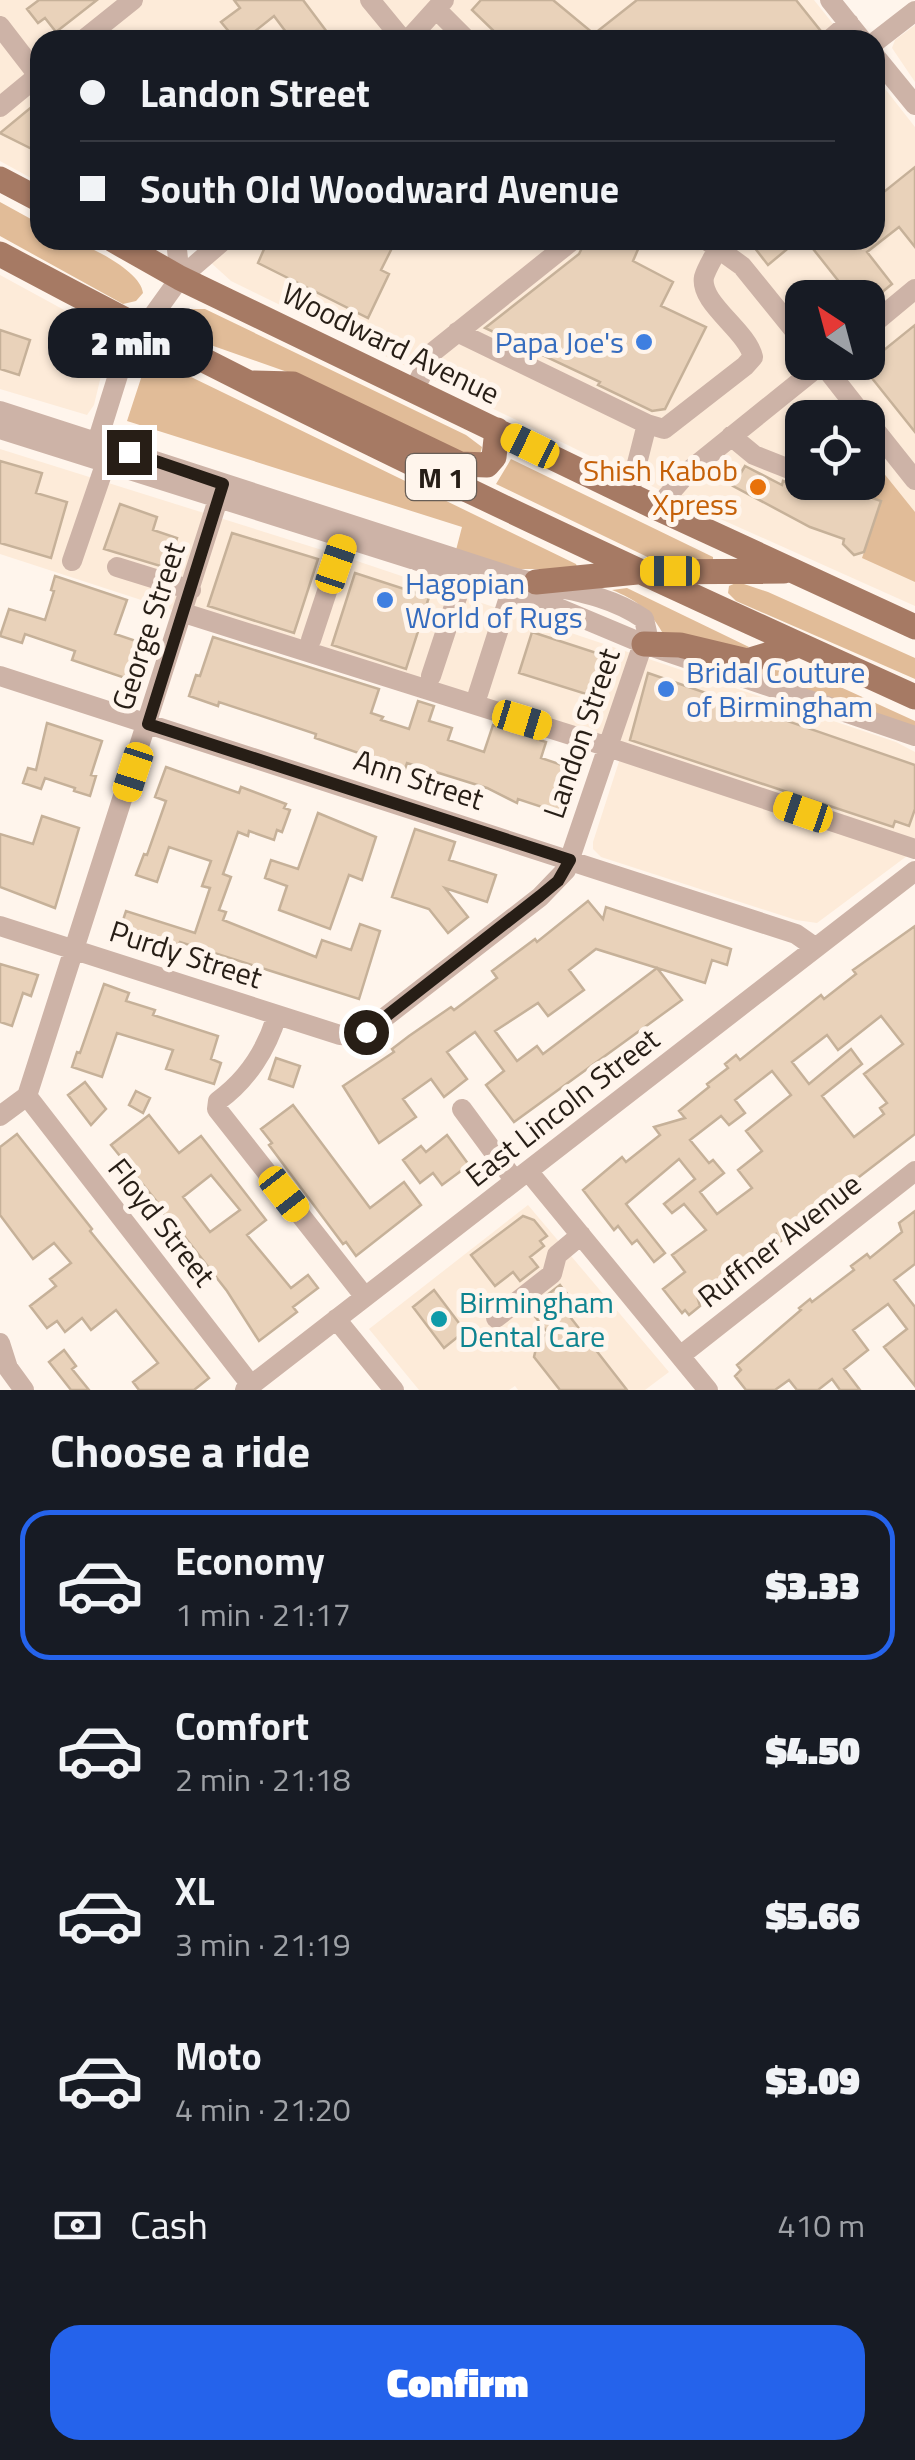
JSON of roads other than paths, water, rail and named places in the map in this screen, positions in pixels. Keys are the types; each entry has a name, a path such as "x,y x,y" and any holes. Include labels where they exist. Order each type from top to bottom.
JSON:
{"main road":[{"path":"0,179 30,195"},
{"name":"Woodward Avenue","path":"131,250 180,278 656,508 915,627"},
{"name":"M 1","path":"0,254 244,383 637,572 915,697"},
{"path":"244,383 293,384 460,464 487,465 494,457 497,430"},
{"path":"536,582 637,572 794,572"},
{"path":"644,644 680,645 746,661 799,645"}],"street":[{"path":"96,30 133,0"},
{"path":"370,0 397,30"},
{"path":"830,0 854,30"},
{"path":"415,30 440,4 460,30"},
{"path":"885,34 915,11"},
{"path":"0,26 30,64"},
{"path":"885,68 915,105"},
{"path":"0,106 30,83"},
{"path":"177,250 180,278"},
{"path":"72,561 124,356 180,278 212,250"},
{"path":"414,390 433,352 560,250"},
{"path":"457,332 664,429 753,357 750,344 706,294 703,280 710,250"},
{"path":"720,250 742,266 785,319"},
{"path":"885,314 915,289"},
{"path":"656,508 677,482 801,380"},
{"path":"835,380 851,400"},
{"path":"0,411 98,454"},
{"path":"629,494 647,424"},
{"path":"0,430 98,454 536,582 584,592 626,607 644,619 644,644"},
{"path":"731,436 754,455 785,467"},
{"path":"885,443 915,480"},
{"path":"221,492 344,540 564,608 644,644 915,736"},
{"name":"George Street","path":"27,1096 221,492"},
{"path":"311,640 344,540"},
{"path":"117,567 192,590"},
{"path":"431,676 464,576"},
{"path":"478,694 512,591"},
{"path":"184,613 608,746 915,849"},
{"name":"Landon Street","path":"355,1036 375,1025 558,881 570,860 644,644"},
{"name":"Ann Street","path":"0,676 796,934 816,948"},
{"name":"East Lincoln Street","path":"248,1388 915,871"},
{"name":"Purdy Street","path":"0,926 340,1035 355,1036"},
{"path":"277,1014 273,1029 241,1084 218,1101 217,1109 365,1297"},
{"path":"0,1116 27,1096"},
{"name":"Floyd Street","path":"27,1096 248,1388"},
{"path":"462,1109 581,1235 708,1390"},
{"name":"Ruffner Avenue","path":"680,1356 915,1171"},
{"path":"496,1318 552,1274 557,1254 581,1235"},
{"path":"336,1319 394,1390"},
{"path":"0,1343 8,1368 24,1390"}],"place":[{"name":"Papa Joe's","path":"644,342"},
{"name":"Shish Kabob Xpress","path":"758,487"},
{"name":"Hagopian World of Rugs","path":"385,600"},
{"name":"Bridal Couture of Birmingham","path":"666,689"},
{"name":"Birmingham Dental Care","path":"439,1319"}]}
